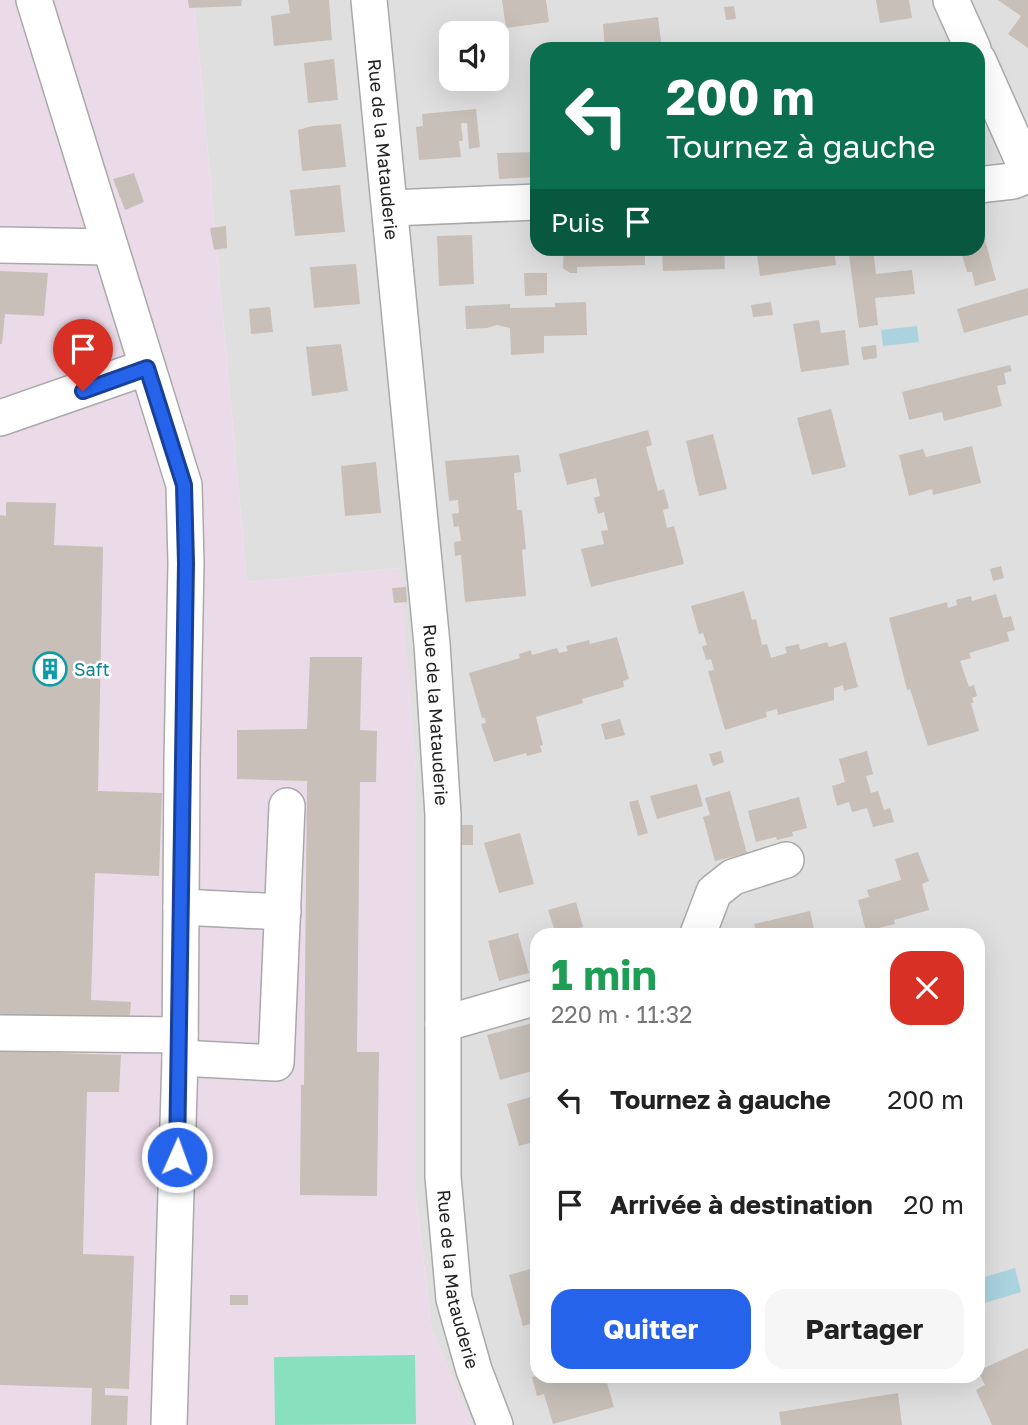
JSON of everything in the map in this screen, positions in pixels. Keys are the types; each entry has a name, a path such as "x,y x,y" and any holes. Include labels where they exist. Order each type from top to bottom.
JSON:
{"street":[{"path":"34,0 184,485 186,563 180,1047 169,1425"},
{"name":"Rue de la Matauderie","path":"369,0 432,644 443,832 443,1177 454,1299 474,1370 495,1425"},
{"path":"951,0 970,42"},
{"path":"985,76 1028,173 1013,181 985,184"},
{"path":"391,208 530,202"},
{"path":"0,245 110,247"},
{"path":"0,418 147,368"},
{"path":"0,1033 180,1047 276,1063 287,806"},
{"path":"700,928 714,892 733,877 786,860"},
{"path":"181,907 283,912"},
{"path":"443,1024 530,999"}],"shaded area":[{"path":"0,0 194,0 247,582 400,568 416,769 416,1196 432,1330 473,1425 0,1425"},
{"path":"194,0 1028,0 1028,1425 473,1425 432,1330 416,1196 416,769 399,568 247,582"}],"green space":[{"path":"415,1355 416,1424 275,1425 274,1357"}],"water":[{"path":"917,326 919,342 883,346 881,330"},
{"path":"1015,1268 1021,1292 985,1303 985,1277"}],"building":[{"path":"188,0 242,0 241,6 189,8"},
{"path":"288,0 329,0 332,40 274,46 271,16 290,13"},
{"path":"502,0 546,0 549,22 509,28 509,21 505,21"},
{"path":"876,0 909,0 912,18 880,23"},
{"path":"998,0 1028,0 1028,48 1008,34 1021,16"},
{"path":"734,6 736,19 726,20 724,7"},
{"path":"658,17 661,42 604,42 603,24"},
{"path":"334,59 338,100 308,103 304,63"},
{"path":"476,109 480,147 469,149 467,123 461,123 461,157 419,160 416,127 423,126 422,114"},
{"path":"341,124 346,167 302,171 298,130"},
{"path":"530,152 530,177 499,179 497,153"},
{"path":"134,173 144,202 125,210 113,179"},
{"path":"340,185 345,232 295,236 290,190"},
{"path":"226,226 227,248 214,250 210,228"},
{"path":"472,235 474,284 439,286 437,236"},
{"path":"985,241 996,280 975,286 972,272 967,272 962,256 985,256"},
{"path":"564,256 645,256 645,265 577,267 577,273 570,273 563,268"},
{"path":"662,256 724,256 725,269 663,271"},
{"path":"757,256 835,256 836,265 760,276"},
{"path":"849,256 874,256 876,274 912,270 915,294 875,298 878,325 859,328"},
{"path":"356,264 360,304 314,308 310,267"},
{"path":"0,271 48,273 44,316 5,314 2,344 0,344"},
{"path":"524,273 547,273 547,295 525,296"},
{"path":"1028,288 1028,315 964,333 957,309"},
{"path":"586,302 587,335 544,336 544,353 511,355 510,328 497,325 466,329 465,306 510,304 510,308 555,307 555,303"},
{"path":"771,302 773,315 753,317 751,305"},
{"path":"270,307 273,332 251,334 249,309"},
{"path":"819,320 821,333 845,330 849,365 801,372 793,324"},
{"path":"341,344 348,391 312,396 306,347"},
{"path":"876,345 877,358 863,360 861,347"},
{"path":"1010,365 1012,371 1004,373 1006,384 997,386 1002,406 944,421 942,412 909,420 902,392"},
{"path":"831,409 846,467 812,475 797,418"},
{"path":"648,430 652,445 646,447 658,491 664,489 669,508 663,510 667,528 674,526 684,564 591,587 581,549 604,544 601,531 608,530 604,512 598,514 594,498 600,496 596,478 567,485 559,454"},
{"path":"713,434 727,489 699,496 686,441"},
{"path":"972,446 981,483 933,495 932,489 909,496 899,455 923,449 926,457"},
{"path":"519,455 521,472 514,473 517,510 522,510 526,549 522,550 526,596 465,602 461,555 455,556 454,542 461,541 459,526 454,527 452,514 459,513 458,500 449,501 445,461"},
{"path":"376,462 381,513 345,516 341,466"},
{"name":"Saft","path":"6,502 56,503 54,545 103,547 98,791 162,793 159,876 95,873 91,1000 131,1002 129,1026 0,1025 0,515 6,516"},
{"path":"1001,566 1004,578 993,581 990,569"},
{"path":"406,587 407,602 394,603 392,588"},
{"path":"744,591 752,620 756,619 762,645 767,644 771,658 787,653 785,647 799,644 800,650 827,642 829,647 846,642 858,687 844,691 843,685 834,688 834,700 778,715 777,709 766,712 767,717 725,730 708,671 714,670 711,659 706,660 702,646 707,645 703,633 699,634 691,606"},
{"path":"996,594 1003,618 1011,616 1015,630 1007,632 1009,641 969,653 971,658 960,661 969,687 974,685 977,696 972,698 974,703 971,703 979,731 928,746 910,689 907,690 889,618 947,602 948,608 957,605 956,600 971,596 972,601"},
{"path":"617,637 629,679 623,681 624,687 582,699 583,703 536,717 543,745 540,746 542,752 527,756 526,753 494,762 481,724 486,723 485,718 482,718 469,673 520,658 519,654 531,650 532,655 557,648 559,653 568,651 566,646 589,640 590,644"},
{"path":"310,657 362,657 360,730 377,731 376,782 360,782 357,1052 379,1052 377,1196 300,1195 301,1085 304,1085 307,781 237,779 237,730 307,729"},
{"path":"620,719 625,735 605,740 601,724"},
{"path":"721,751 724,762 713,766 709,754"},
{"path":"867,751 873,774 866,776 871,793 878,791 884,810 890,808 894,822 873,827 867,808 852,812 849,802 837,806 832,786 845,782 839,759"},
{"path":"697,784 703,806 657,819 650,796"},
{"path":"730,791 747,853 715,861 703,817 710,815 705,798"},
{"path":"799,797 807,828 792,832 793,836 756,842 748,811"},
{"path":"638,800 648,833 638,836 629,802"},
{"path":"457,825 473,825 473,845 457,845"},
{"path":"520,833 534,884 499,893 484,843"},
{"path":"918,852 929,881 922,884 929,910 894,920 895,924 865,928 858,900 869,897 867,890 901,880 895,859"},
{"path":"576,902 583,927 554,928 548,910"},
{"path":"810,911 814,928 755,928 754,924"},
{"path":"518,933 529,973 499,981 488,941"},
{"path":"530,1024 530,1072 500,1080 487,1035"},
{"path":"0,1051 121,1055 119,1092 87,1092 83,1254 134,1256 129,1389 105,1388 105,1395 128,1396 127,1425 91,1425 92,1388 0,1385"},
{"path":"530,1097 530,1143 519,1146 507,1104"},
{"path":"530,1269 530,1324 523,1326 509,1275"},
{"path":"230,1295 248,1295 248,1305 230,1305"},
{"path":"1028,1348 1028,1425 992,1425 976,1390 985,1385 985,1368"},
{"path":"534,1383 607,1383 614,1407 553,1424 544,1394 537,1396"},
{"path":"898,1393 902,1425 781,1425 779,1412"}],"place":[{"name":"Saft","path":"50,669"}],"route":[{"path":"83,391 147,368 184,485 186,563 177,1157"}]}
